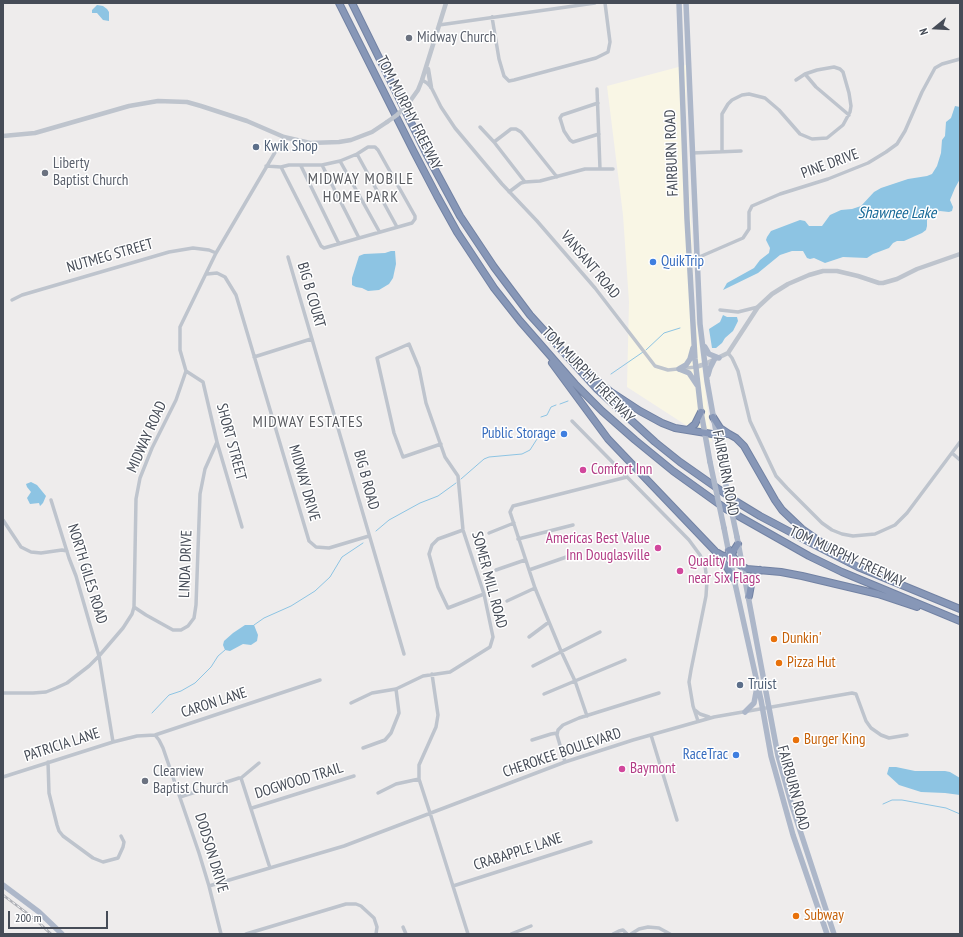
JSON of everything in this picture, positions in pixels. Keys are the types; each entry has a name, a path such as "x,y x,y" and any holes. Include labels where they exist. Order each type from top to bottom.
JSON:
{"highway":[{"name":"TOM MURPHY FREEWAY","path":"339,3 447,215 494,288 538,344 602,411 673,471 726,509 810,556 958,620"},
{"name":"TOM MURPHY FREEWAY","path":"352,3 429,160 460,216 512,292 551,340 585,377 618,409 680,462 737,502 818,547 858,566 960,608"},
{"path":"551,340 600,384 662,424 688,430 716,434 729,434"},
{"path":"538,344 608,439 714,551 734,579"},
{"path":"688,430 695,424 701,412"},
{"path":"713,417 720,428 736,438 744,446 775,500 787,515 818,541 858,566"},
{"path":"714,551 723,556 730,554 738,544"},
{"path":"730,554 738,564 743,567 791,573 823,580 878,594 958,620"},
{"path":"749,596 752,579 760,570"}],"main road":[{"name":"FAIRBURN ROAD","path":"679,3 689,260 696,367 704,432 771,756 793,835 827,934"},
{"name":"FAIRBURN ROAD","path":"686,3 698,292 707,381 723,471 749,596 778,756 788,792 834,934"},
{"path":"684,154 687,154 689,157 690,177 694,186"},
{"path":"702,337 706,351 716,359 710,368 707,381"},
{"path":"678,369 686,364 690,359 695,344"},
{"path":"678,369 689,373 698,388"},
{"path":"744,712 754,703 757,683"},
{"path":"3,885 38,912 62,934"}],"street":[{"path":"3,136 35,133 129,106 166,101 187,102 201,106 247,121 284,137 310,143 351,140 364,136 387,122 401,111 414,96 427,66 446,3"},
{"path":"439,25 595,3"},
{"path":"492,18 499,59 504,76 509,81 596,58 608,52 610,42 605,3"},
{"name":"PINE DRIVE","path":"689,260 745,237 749,229 749,212 752,206 780,194 828,179 868,163 897,144 905,131 922,92 935,68 942,64 960,59"},
{"path":"419,87 425,85 431,87 427,66"},
{"path":"722,152 722,114 732,100 742,95 749,94 764,98 779,110 800,134 812,139 827,138 843,125 849,115 851,101 843,72 840,68 817,70 805,74 796,80"},
{"path":"805,74 816,87 849,115"},
{"name":"VANSANT ROAD","path":"422,80 428,82 441,107 455,128 509,192 537,221 595,288 655,366 668,370 696,367 728,353 758,307 772,294 788,284 809,275 823,271 837,271 883,283 960,254"},
{"path":"597,89 600,169"},
{"path":"598,103 562,115 560,118 564,131 570,140 574,142 599,134"},
{"path":"480,127 494,142 525,182"},
{"path":"494,142 511,129 516,129 521,132 557,177"},
{"path":"186,371 180,350 180,328 216,254 284,137"},
{"path":"266,166 281,167 289,165 322,165 340,161 357,154 368,147 374,147 378,150 410,206 415,219 412,223 379,231 324,248 321,246 281,167"},
{"path":"692,153 741,151"},
{"path":"357,154 397,227"},
{"path":"340,161 379,231"},
{"path":"322,165 359,238"},
{"path":"301,166 340,244"},
{"path":"509,192 521,183 525,182 540,181 585,170 613,169"},
{"name":"NUTMEG STREET","path":"12,300 22,295 169,252 193,248 209,250 216,254"},
{"name":"BIG B COURT","path":"288,256 311,339"},
{"name":"MIDWAY DRIVE","path":"206,274 217,272 225,277 236,295 309,540 316,547 330,548 368,536"},
{"path":"720,310 738,312 758,307"},
{"path":"254,357 311,339"},
{"name":"BIG B ROAD","path":"311,339 404,654"},
{"name":"SOMER MILL ROAD","path":"351,703 372,693 396,689 423,676 450,672 490,648 493,637 484,594 463,530 458,476 445,457 441,444 426,403 419,368 409,344 377,358 394,433 403,457 441,444"},
{"path":"728,353 738,371 750,421 776,476 822,523 832,530 853,536 864,536 875,534 895,525 907,513 960,442"},
{"name":"SHORT STREET","path":"186,371 203,382 217,442 242,527"},
{"name":"MIDWAY ROAD","path":"3,692 46,692 73,679 100,656 123,628 132,614 134,607 136,498 140,478 152,448 176,400 186,371"},
{"path":"572,421 691,542 700,555 705,566 707,580 706,596 690,682 693,706 698,721"},
{"name":"LINDA DRIVE","path":"134,607 173,630 181,630 188,626 194,618 196,605 200,494 206,469 217,442"},
{"path":"952,453 960,460"},
{"path":"588,716 575,681 535,588 510,512 513,506 627,476"},
{"name":"NORTH GILES ROAD","path":"51,500 100,656"},
{"path":"3,520 21,547 31,552 41,553 62,550 67,551"},
{"path":"489,533 514,523"},
{"path":"518,539 573,525"},
{"path":"463,530 438,539 432,545 429,554 438,587 448,608 484,594"},
{"path":"529,570 575,554"},
{"path":"496,570 526,560"},
{"path":"507,601 535,588"},
{"path":"529,637 549,622"},
{"path":"533,666 600,632"},
{"name":"PATRICIA LANE","path":"3,777 114,742 100,656"},
{"path":"544,694 625,660"},
{"path":"432,674 438,715 436,727 419,765 419,779 468,934"},
{"name":"CARON LANE","path":"114,742 137,736 155,735 320,680"},
{"path":"363,748 385,740 391,734 399,713 396,689"},
{"path":"565,762 557,733 562,725 659,693"},
{"name":"CHEROKEE BOULEVARD","path":"209,886 344,846 565,762 689,723 710,718 852,693 856,694 866,721 871,728 881,735 889,738 907,735"},
{"path":"693,706 700,714 710,718"},
{"path":"689,723 694,718 695,712"},
{"path":"532,740 557,733"},
{"name":"DODSON DRIVE","path":"155,735 163,748 180,797 209,886 221,934"},
{"path":"651,735 677,820"},
{"path":"48,762 49,793 59,832 93,858 103,862 118,858 124,842 121,836"},
{"path":"180,797 241,778 259,763"},
{"name":"DOGWOOD TRAIL","path":"252,808 354,776"},
{"path":"241,778 252,808 270,868"},
{"path":"378,793 396,784 419,779"},
{"name":"CRABAPPLE LANE","path":"453,886 591,842"},
{"path":"246,934 346,904 356,904 361,906 374,918 377,927 376,934"},
{"path":"511,934 531,926"},
{"path":"631,934 648,926 660,928 670,934"},
{"path":"403,927 406,934"},
{"path":"613,934 623,930 627,934"}],"shaded area":[{"path":"686,65 686,147 692,235 694,305 712,442 627,387 629,302 623,215 607,86"}],"water":[{"path":"97,5 103,6 107,9 109,12 109,21 103,20 97,13 92,13 92,10"},
{"name":"Shawnee Lake","path":"955,106 960,107 960,179 950,200 953,207 952,211 931,213 927,220 926,230 922,233 904,241 897,241 889,248 867,258 843,257 825,263 814,258 807,258 803,251 792,251 780,255 758,273 723,290 727,283 754,268 760,260 769,253 770,248 766,240 771,231 800,220 805,221 809,226 822,226 830,215 841,210 861,206 874,192 881,188 908,179 932,174 937,166 941,153 942,140 945,136 946,122 951,118"},
{"path":"395,251 396,264 393,278 389,284 379,290 368,291 352,285 352,278 359,256 364,254 385,253"},
{"path":"723,315 727,317 737,317 738,321 733,331 722,343 716,348 712,348 709,329 720,322"},
{"path":"31,482 37,485 46,496 40,506 39,503 30,504 27,498 31,492 26,484"},
{"path":"245,625 254,625 258,635 257,641 251,645 243,644 230,651 225,650 223,645 224,641"},
{"path":"889,767 915,771 950,772 960,778 960,795 921,792 899,785 887,774"}],"waterway":[{"path":"646,350 664,333 680,328"},
{"path":"611,374 643,352"},
{"path":"560,404 568,401"},
{"path":"541,417 547,415 551,407 556,405"},
{"path":"461,479 484,459 489,457 522,454 530,450 537,439"},
{"path":"376,531 389,520 420,503 438,496 456,483"},
{"path":"254,625 264,618 291,606 315,591 330,577 342,557 363,543"},
{"path":"152,713 169,695 181,691 195,683 225,650"},
{"path":"883,804 892,800 902,800 946,808 960,814"}],"railway":[{"path":"3,895 36,920 51,934"}],"place":[{"name":"Midway Church","path":"409,38"},
{"name":"Kwik Shop","path":"256,147"},
{"name":"Liberty Baptist Church","path":"45,173"},
{"name":"QuikTrip","path":"653,262"},
{"name":"Public Storage","path":"564,434"},
{"name":"Comfort Inn","path":"583,470"},
{"name":"Americas Best Value Inn Douglasville","path":"658,548"},
{"name":"Quality Inn near Six Flags","path":"680,571"},
{"name":"Dunkin'","path":"774,639"},
{"name":"Pizza Hut","path":"779,663"},
{"name":"Truist","path":"740,685"},
{"name":"Burger King","path":"796,740"},
{"name":"RaceTrac","path":"736,755"},
{"name":"Baymont","path":"622,769"},
{"name":"Clearview Baptist Church","path":"145,781"},
{"name":"Subway","path":"796,916"}],"district":[{"name":"MIDWAY MOBILE HOME PARK","path":"361,188"},
{"name":"MIDWAY ESTATES","path":"308,422"}]}
